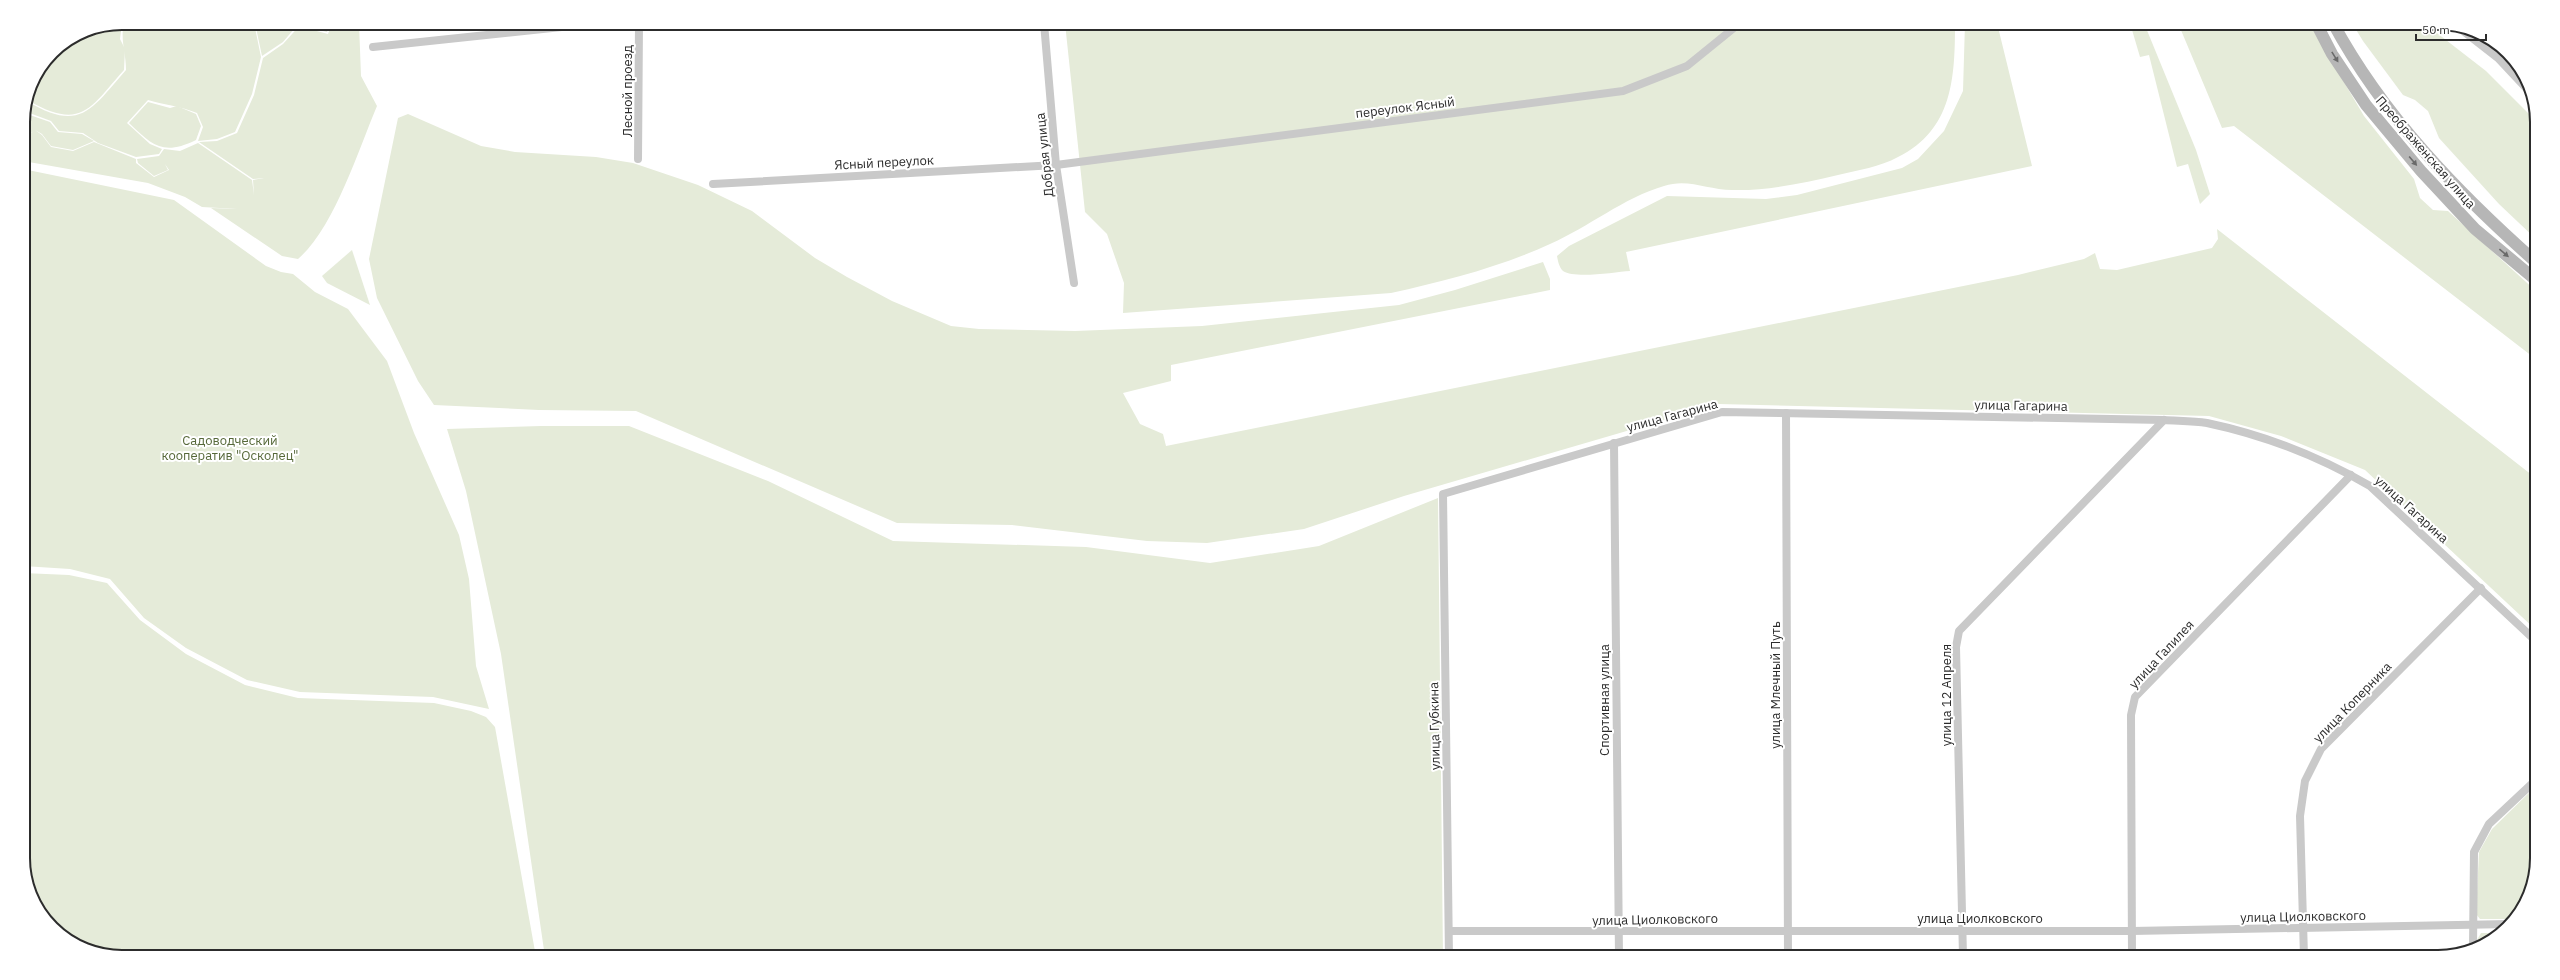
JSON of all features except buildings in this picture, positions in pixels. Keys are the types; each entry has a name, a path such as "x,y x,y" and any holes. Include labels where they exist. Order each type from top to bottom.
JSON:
{"main road":[{"name":"Преображенская улица","path":"2320,30 2332,54 2366,105 2421,171 2475,229 2530,275"},
{"name":"Преображенская улица","path":"2339,30 2407,132 2498,228 2530,257"}],"street":[{"path":"372,47 533,30"},
{"name":"Лесной проезд","path":"638,158 639,30"},
{"name":"Добрая улица","path":"1045,30 1056,165 1074,283"},
{"name":"переулок Ясный","path":"1056,165 1623,91 1687,66 1731,30"},
{"path":"2469,35 2498,58 2522,84"},
{"name":"Ясный переулок","path":"713,184 1056,165"},
{"name":"улица Гагарина","path":"1443,494 1722,412 2164,420 2206,423 2279,443 2351,475 2370,486 2530,635"},
{"name":"улица Млечный Путь","path":"1786,413 1788,950"},
{"name":"улица 12 Апреля","path":"1963,950 1956,647 1960,631 2164,420"},
{"name":"Спортивная улица","path":"1614,443 1619,950"},
{"name":"улица Галилея","path":"2132,950 2131,715 2135,697 2351,475"},
{"name":"улица Губкина","path":"1443,494 1449,950"},
{"name":"улица Коперника","path":"2304,950 2300,816 2305,781 2321,749 2481,588"},
{"path":"2473,943 2474,852 2489,824 2530,785"},
{"name":"улица Циолковского","path":"1449,931 1618,932 1788,929 2132,931 2502,924"}],"green space":[{"path":"121,30 120,39 125,49 124,70 102,96 83,111 73,114 60,114 32,102 33,98 42,76 57,57 76,42 87,37 98,33"},
{"path":"123,30 255,30 261,57 252,94 235,132 217,139 198,141 203,127 197,113 148,100 127,123 150,144 162,149 159,154 136,157 98,143 83,133 59,131 51,121 31,113 32,104 60,115 72,116 93,106 126,70"},
{"path":"256,30 293,30 283,42 262,56"},
{"path":"296,30 313,30 328,34 329,30 359,30 361,76 377,106 334,209 311,245 298,259 282,256 211,208 237,209 202,207 185,197 148,183 30,162 30,134 34,131 30,134 31,115 50,122 58,132 82,134 94,141 73,150 51,146 42,134 35,130 42,135 51,147 73,151 94,142 136,159 136,163 154,177 169,170 165,164 168,170 154,176 138,163 137,159 159,156 164,149 180,151 198,143 252,180 254,195 253,180 264,178 253,179 199,142 217,141 237,133 254,95 263,58 283,44"},
{"path":"1066,30 1955,30 1954,63 1951,82 1947,100 1940,117 1930,132 1916,146 1898,157 1876,166 1799,184 1772,188 1723,190 1681,183 1664,186 1634,198 1564,237 1512,260 1432,284 1391,293 1123,313 1124,283 1107,234 1085,212"},
{"path":"1965,30 1999,30 2032,166 1626,252 1630,271 1576,275 1563,271 1559,264 1557,256 1569,246 1667,196 1766,199 1797,195 1902,168 1918,159 1944,131 1963,91"},
{"path":"2132,30 2147,30 2196,150 2210,194 2200,204 2188,164 2177,167 2149,55 2140,57"},
{"path":"2181,30 2313,30 2364,116 2414,179 2420,198 2433,210 2448,211 2530,286 2530,355 2234,126 2222,128"},
{"path":"2356,30 2433,30 2486,71 2530,115 2530,233 2499,204 2439,138 2428,111 2415,100 2403,95"},
{"path":"148,102 170,108 177,106 196,114 201,126 196,140 185,145 167,148 152,143 145,138 129,123"},
{"path":"408,114 481,146 515,152 596,157 633,163 698,185 752,211 815,258 847,277 892,301 951,326 979,329 1075,331 1202,326 1399,305 1455,290 1543,262 1550,279 1550,290 1171,365 1171,381 1123,393 1140,424 1163,434 1166,446 2018,275 2084,259 2095,253 2100,269 2117,270 2212,248 2218,239 2217,229 2530,474 2530,624 2365,470 2281,436 2209,416 1719,404 1404,496 1304,529 1207,543 1147,541 1012,525 897,523 636,411 539,410 434,405 418,381 377,298 369,259 398,118"},
{"name":"Садоводческий кооператив \"Осколец\"","path":"30,170 174,200 266,266 281,272 293,274 315,292 348,309 387,361 414,433 459,535 469,579 476,666 489,709 433,697 300,692 247,680 186,648 144,618 110,579 70,569 30,566"},
{"path":"352,250 370,305 327,283 322,276"},
{"path":"541,426 629,426 768,481 893,541 1086,547 1210,563 1319,546 1438,498 1443,950 544,950 501,654 466,491 447,429"},
{"path":"30,573 69,575 107,583 140,620 186,654 245,685 298,698 434,703 471,711 486,717 495,727 535,950 122,950 92,945 81,941 61,927 53,919 42,904 35,888 32,876 30,864"},
{"path":"2530,792 2530,864 2528,876 2525,888 2518,904 2507,919 2480,919 2476,914 2479,852 2492,829"},
{"path":"2481,933 2490,933 2479,941 2477,942"}]}
